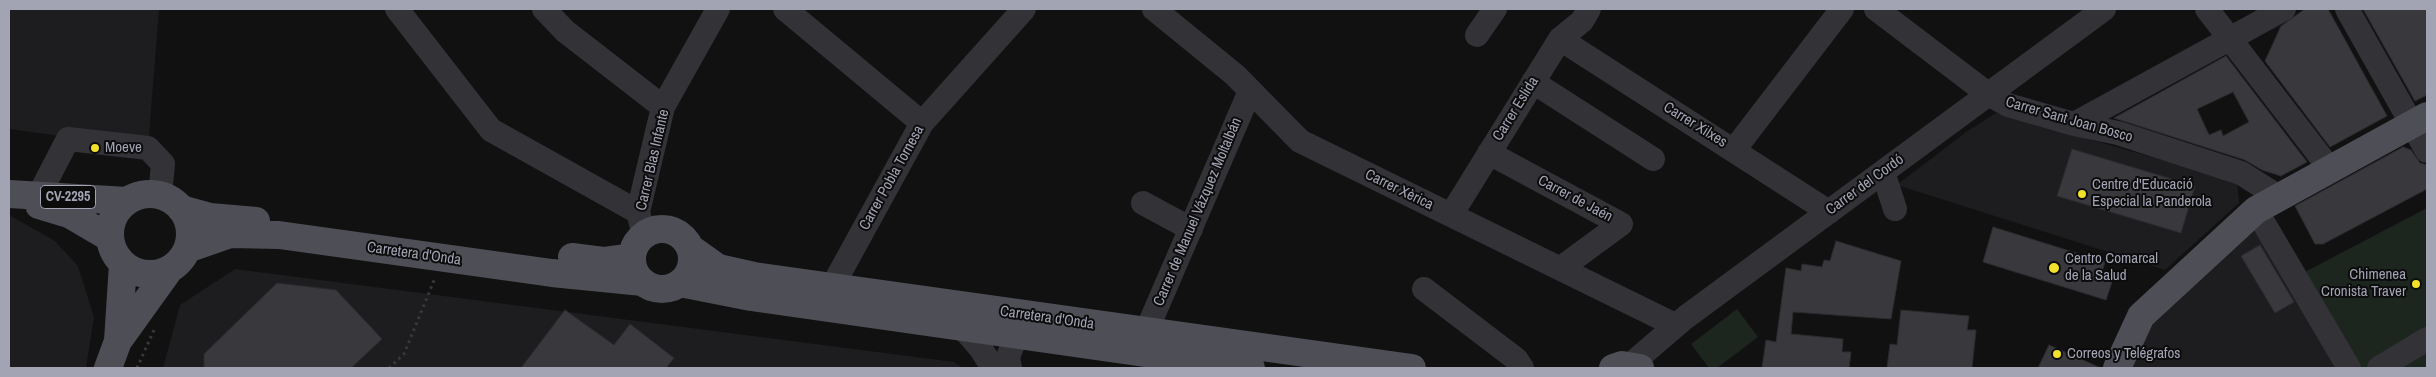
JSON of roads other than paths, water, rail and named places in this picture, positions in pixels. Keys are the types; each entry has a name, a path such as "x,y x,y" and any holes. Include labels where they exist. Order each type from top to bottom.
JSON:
{"main road":[{"path":"2117,368 2141,316 2268,203 2420,120"},
{"name":"CV-2295","path":"9,194 127,201"},
{"name":"CV-2295","path":"9,194 69,214 110,238 113,217 127,201 137,196 170,202"},
{"name":"Carretera d'Onda","path":"170,202 210,217 434,240 604,261 638,235"},
{"path":"108,368 118,341 169,270 180,261 188,249 190,228 170,202"},
{"path":"661,229 670,230 685,240 690,248 691,267 680,283 668,288 659,289 643,282 633,266 638,235 661,229"},
{"name":"Carretera d'Onda","path":"188,249 230,234 279,235 613,280 643,282"},
{"path":"110,238 112,248 123,264 133,271 145,274 158,274 169,270"},
{"name":"Carretera d'Onda","path":"690,248 718,268 754,276 1412,368"},
{"path":"118,341 123,264"},
{"name":"Carretera d'Onda","path":"680,283 751,297 1251,368"}],"street":[{"path":"397,9 491,130 638,235"},
{"path":"544,9 565,31 663,107"},
{"name":"Carrer Blas Infante","path":"638,235 663,107 718,9"},
{"path":"785,9 922,123"},
{"name":"Carrer Pobla Tornesa","path":"832,288 922,123 1024,9"},
{"name":"Carrer Xèrica","path":"1154,9 1235,75 1300,141 1561,268 1675,326"},
{"path":"1477,35 1495,9"},
{"path":"1734,150 1842,9"},
{"name":"Carrer Sant Joan Bosco","path":"1876,9 1988,94 2008,105 2074,124 2118,133 2241,173 2268,203"},
{"name":"Carrer del Cordó","path":"1628,367 1675,326 2104,9"},
{"path":"2207,9 2330,169"},
{"path":"2074,124 2284,9"},
{"path":"2347,9 2420,120 2427,151"},
{"name":"Carrer Eslida","path":"1451,215 1578,13"},
{"name":"Carrer Xilxes","path":"1560,39 1829,212"},
{"path":"1533,82 1653,159"},
{"name":"Carrer de Manuel Vázquez Moltalbán","path":"1146,332 1250,91"},
{"path":"39,195 68,139 148,148 163,164 170,202"},
{"name":"Carrer de Jaén","path":"1489,153 1621,224 1561,268"},
{"path":"1883,172 1895,209"},
{"path":"1144,203 1191,228"},
{"path":"2268,203 2349,368"},
{"path":"1424,289 1516,359 1522,368"},
{"path":"962,327 981,349 993,368"},
{"path":"1010,368 1008,357 1016,336"},
{"path":"2379,368 2427,339"}],"place":[{"name":"Moeve","path":"95,148"},
{"name":"Centre d'Educació Especial la Panderola","path":"2082,194"},
{"name":"Centro Comarcal de la Salud","path":"2054,268"},
{"name":"Chimenea Cronista Traver","path":"2416,284"},
{"name":"Correos y Telégrafos","path":"2057,354"}]}
